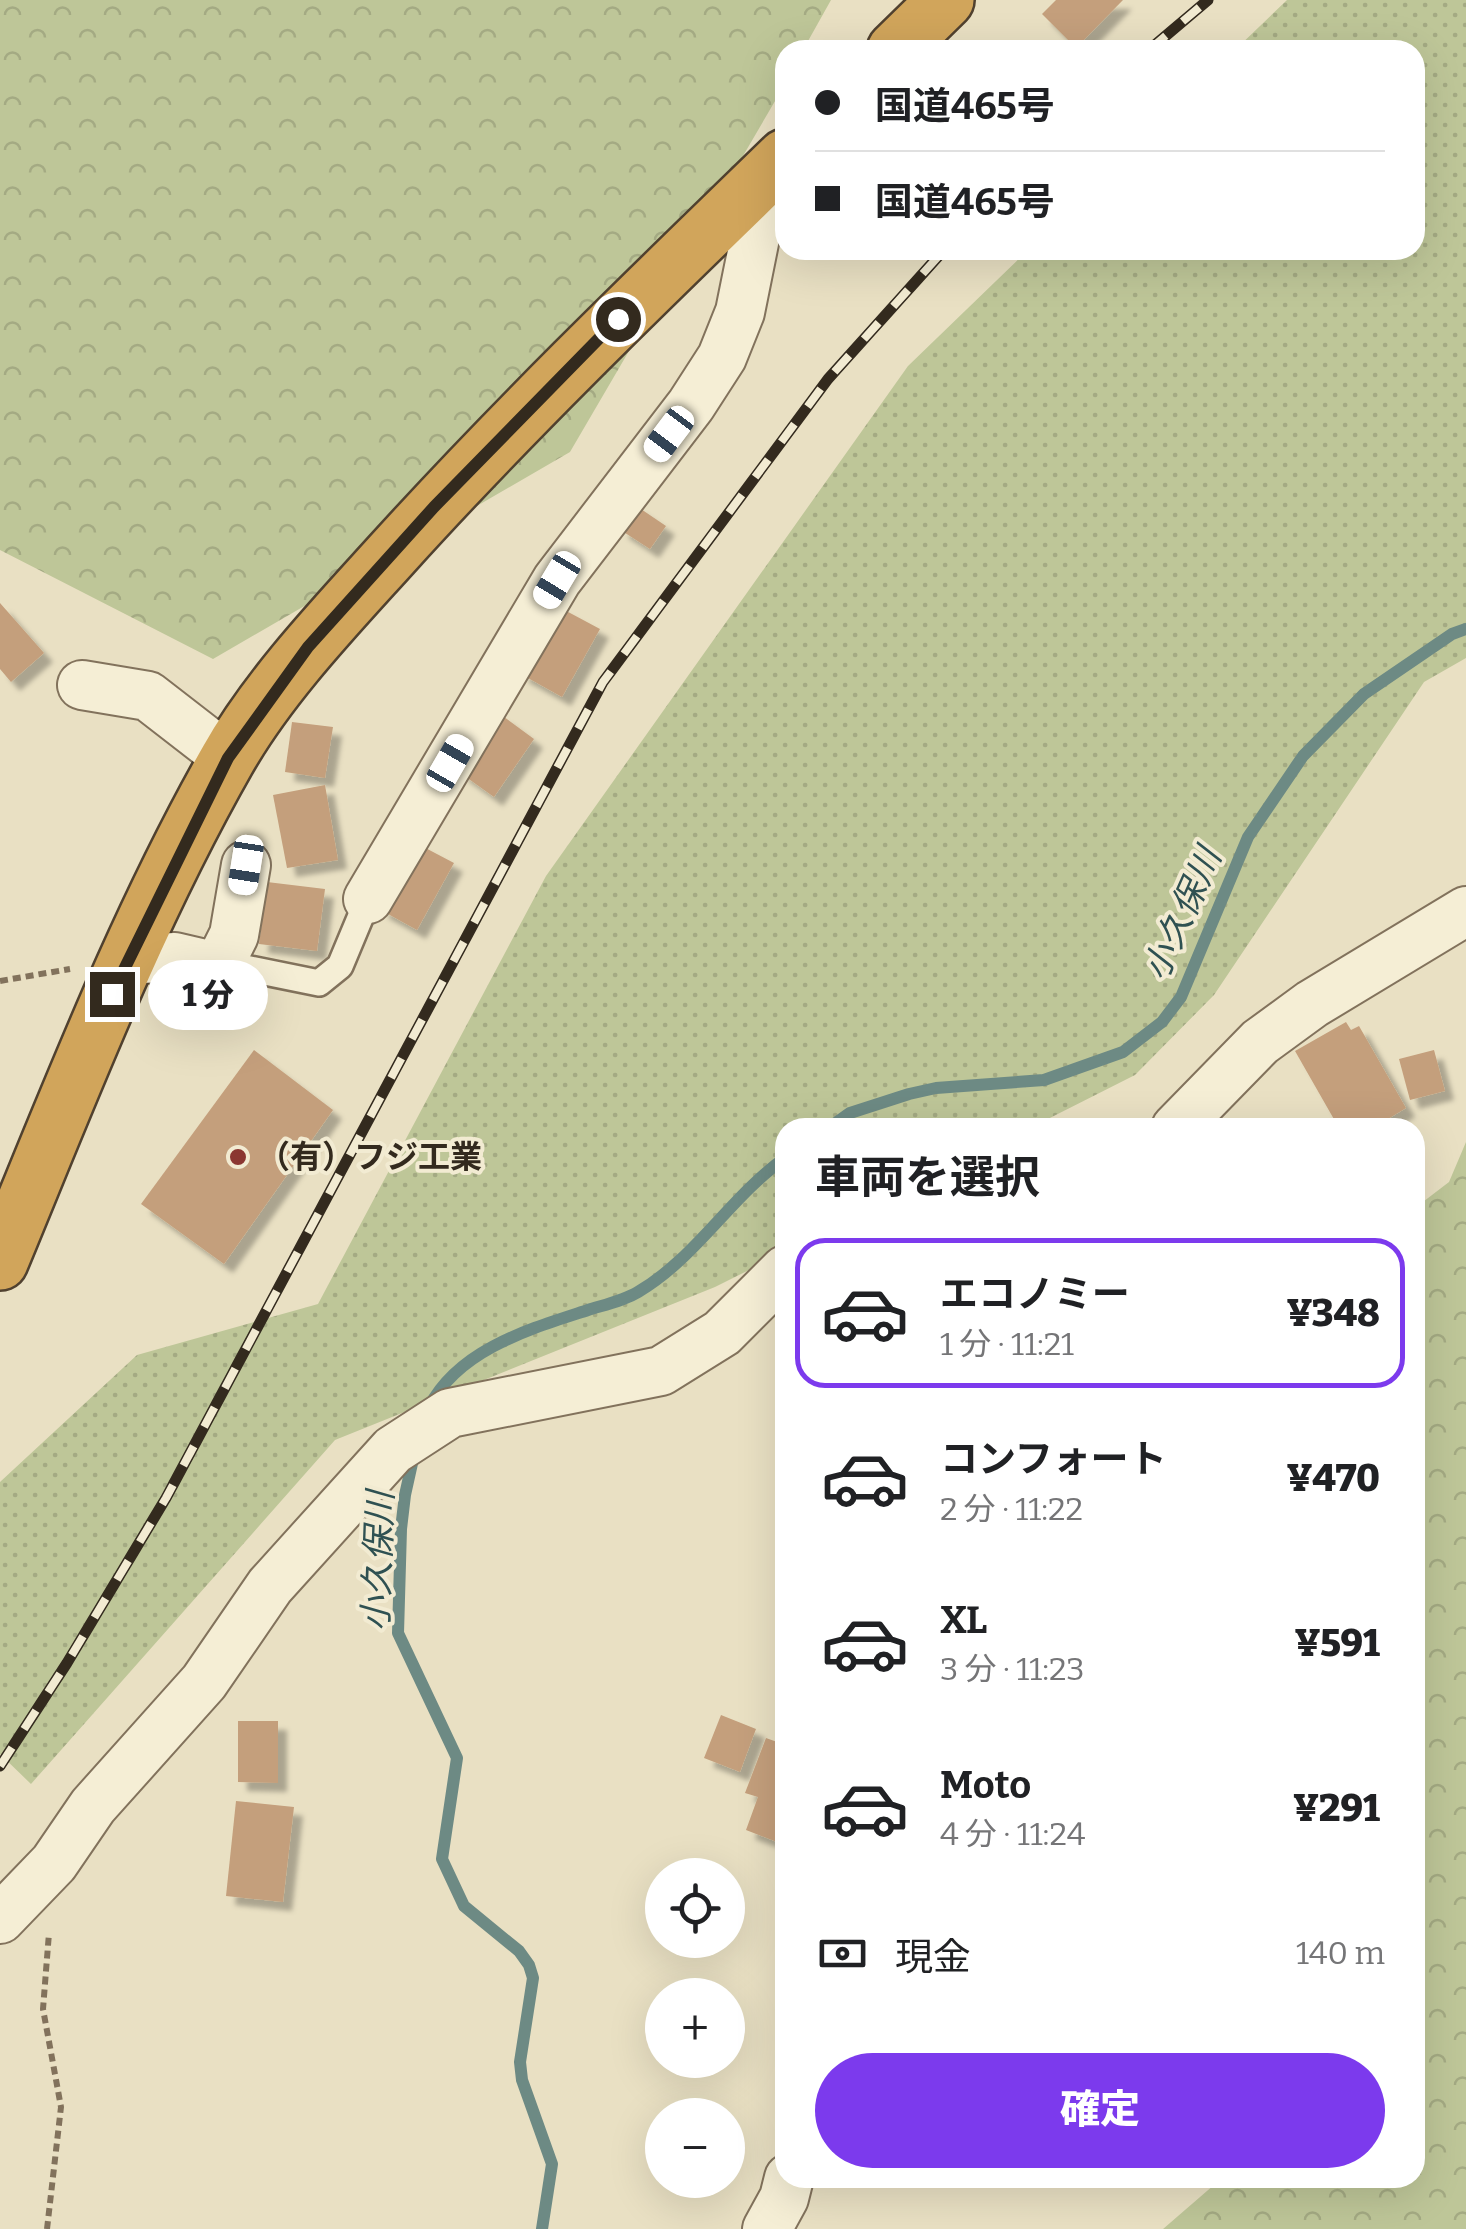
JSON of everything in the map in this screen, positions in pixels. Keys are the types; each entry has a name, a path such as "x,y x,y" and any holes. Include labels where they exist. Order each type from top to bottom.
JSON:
{"highway":[{"path":"905,40 946,0"},
{"path":"0,1262 126,960 228,758 308,647 434,507 593,344 775,167"}],"street":[{"path":"368,899 557,580 691,405 722,357 740,312 775,173"},
{"path":"82,685 148,696 228,758"},
{"path":"126,960 175,957 220,963 234,935 246,865"},
{"path":"1179,1118 1260,1042 1312,1004 1466,911"},
{"path":"0,1919 54,1863 93,1806 204,1682 270,1586 392,1450 450,1412 661,1370 722,1333 775,1280"},
{"path":"767,2229 786,2188"}],"lane":[{"path":"220,963 319,983 340,966 368,899"}],"path":[{"path":"0,981 126,960"},
{"path":"47,2229 61,2108 43,2009 54,1863"}],"green space":[{"path":"0,0 831,0 809,40 775,40 775,101 570,452 213,659 0,550"},
{"path":"1287,0 1466,0 1466,658 1424,682 1214,995 1135,1075 1050,1118 775,1118 775,1257 715,1287 335,1440 31,1784 0,1754 0,1482 137,1355 318,1304 546,876 908,366 1018,260 1425,260 1425,40 1245,40"},
{"path":"1466,1142 1466,2229 1163,2229 1210,2188 1425,2188 1425,1200 1449,1182"}],"building":[{"path":"1056,0 1123,0 1084,40 1068,40 1042,14"},
{"path":"635,505 666,526 650,549 619,529"},
{"path":"0,603 44,653 11,682 0,669"},
{"path":"557,606 600,629 562,697 519,673"},
{"path":"500,714 534,739 494,797 459,772"},
{"path":"292,722 333,727 325,778 285,772"},
{"path":"325,785 338,860 287,868 273,795"},
{"path":"416,843 454,863 417,930 379,909"},
{"path":"267,882 325,889 317,951 259,944"},
{"path":"1346,1022 1351,1030 1359,1026 1406,1108 1390,1118 1333,1118 1295,1051"},
{"name":"（有）フジ工業","path":"254,1050 333,1110 224,1264 141,1204"},
{"path":"1434,1050 1445,1091 1410,1100 1399,1059"},
{"path":"721,1715 756,1729 740,1772 704,1758"},
{"path":"238,1721 278,1721 278,1783 238,1782"},
{"path":"766,1738 775,1741 775,1841 746,1830 758,1797 745,1793"},
{"path":"236,1801 294,1807 283,1902 226,1896"}],"waterway":[{"name":"小久保川","path":"843,1118 936,1088 1044,1080 1123,1052 1162,1022 1181,997 1248,837 1303,756 1364,694 1452,634 1466,629"},
{"name":"小久保川","path":"429,1407 458,1370 498,1344 626,1298 659,1278 775,1166"},
{"name":"小久保川","path":"415,1450 401,1529 398,1633 457,1758 442,1859 464,1906 519,1951 533,1978 520,2062 522,2080 552,2164 542,2229"}],"railway":[{"path":"1161,40 1208,0"},
{"path":"0,1766 166,1498 603,682 828,379 935,260"}],"place":[{"name":"（有）フジ工業","path":"238,1157"}],"route":[{"path":"112,994 228,758 308,647 434,507 618,319"}]}
